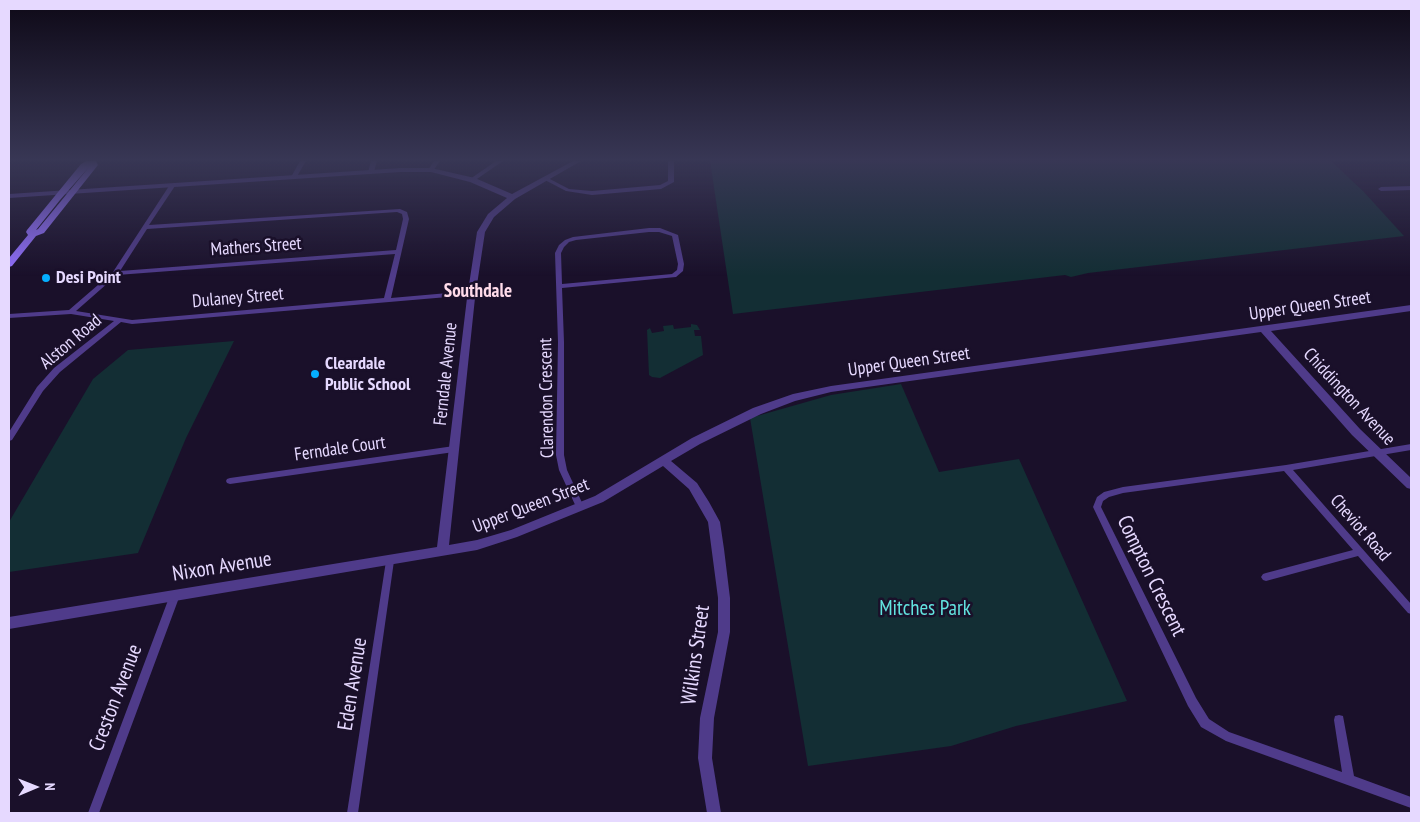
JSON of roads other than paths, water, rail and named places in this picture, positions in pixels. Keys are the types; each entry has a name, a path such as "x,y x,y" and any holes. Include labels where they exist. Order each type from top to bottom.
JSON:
{"main road":[{"path":"9,264 33,234 41,231 62,199"}],"street":[{"path":"71,312 116,273 164,199"},
{"name":"Ferndale Avenue","path":"442,551 471,294 481,232 491,216 509,199"},
{"path":"146,228 398,210 405,213 406,219 387,300"},
{"name":"Clarendon Crescent","path":"560,286 674,276 680,271 681,264 675,235 660,230 650,230 575,238 566,240 558,253 560,286 560,455 563,470 580,507"},
{"name":"Mathers Street","path":"116,273 398,252"},
{"name":"Dulaney Street","path":"9,316 71,312 132,322 471,294"},
{"name":"Upper Queen Street","path":"442,551 477,545 514,534 599,499 696,441 756,411 793,398 831,389 1411,308"},
{"name":"Alston Road","path":"9,438 40,389 57,370 120,320"},
{"name":"Chiddington Avenue","path":"1264,329 1321,396 1411,485"},
{"name":"Compton Crescent","path":"1411,446 1286,468 1123,490 1107,494 1100,499 1097,507 1192,702 1205,722 1226,736 1411,802"},
{"name":"Ferndale Court","path":"230,481 454,449"},
{"name":"Wilkins Street","path":"664,461 693,486 714,522 717,540 724,598 724,632 707,718 705,758 714,813"},
{"name":"Cheviot Road","path":"1286,468 1411,610"},
{"name":"Nixon Avenue","path":"9,623 442,551"},
{"path":"1266,577 1360,552"},
{"name":"Eden Avenue","path":"352,813 390,561"},
{"name":"Creston Avenue","path":"93,813 175,595"},
{"path":"1339,720 1349,780"}],"place":[{"name":"Desi Point","path":"46,278"},
{"name":"Cleardale Public School","path":"315,374"}],"district":[{"name":"Southdale","path":"478,292"}],"park label":[{"name":"Mitches Park","path":"925,609"}]}
